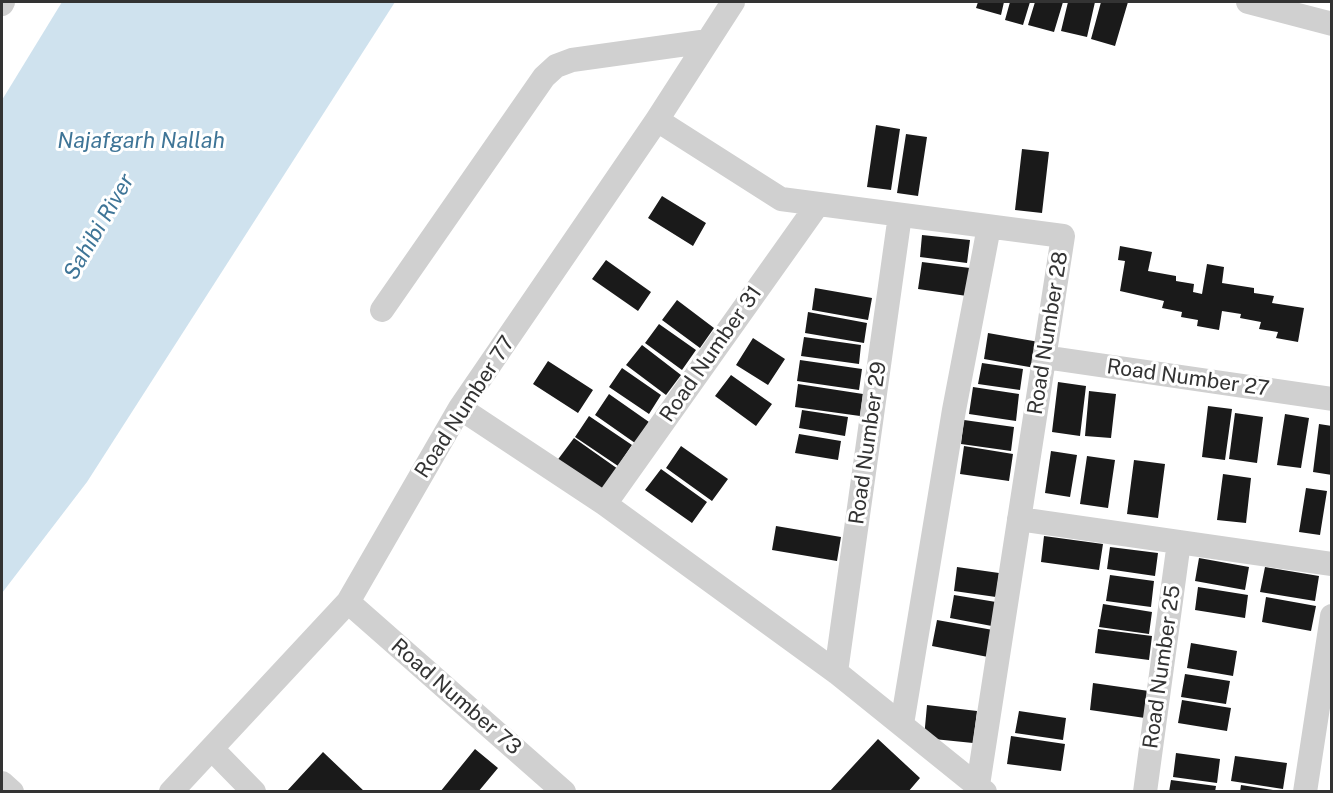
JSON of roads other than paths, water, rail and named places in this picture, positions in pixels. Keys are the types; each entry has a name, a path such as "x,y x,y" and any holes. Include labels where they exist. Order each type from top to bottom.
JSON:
{"street":[{"name":"Road Number 77","path":"171,792 348,603 460,408 657,120 733,2"},
{"path":"1248,2 1332,24"},
{"path":"382,310 544,77 556,66 572,60 708,41"},
{"name":"Road Number 28","path":"657,120 781,199 1063,237 1019,519 982,788"},
{"name":"Road Number 31","path":"605,504 818,204"},
{"name":"Road Number 29","path":"836,672 900,215"},
{"path":"902,724 954,410 989,226"},
{"name":"Road Number 27","path":"1044,357 1332,399"},
{"path":"460,408 605,504 836,672 982,788"},
{"path":"1019,519 1332,564"},
{"name":"Road Number 25","path":"1145,792 1179,542"},
{"name":"Road Number 73","path":"348,603 564,792"},
{"path":"1305,792 1322,742 1332,616"},
{"path":"212,749 254,792"},
{"path":"2,783 12,792"}],"water":[{"name":"Najafgarh Nallah","path":"62,2 395,2 87,482 2,593 2,100"}],"water label":[{"name":"Sahibi River","path":"99,227"}]}
